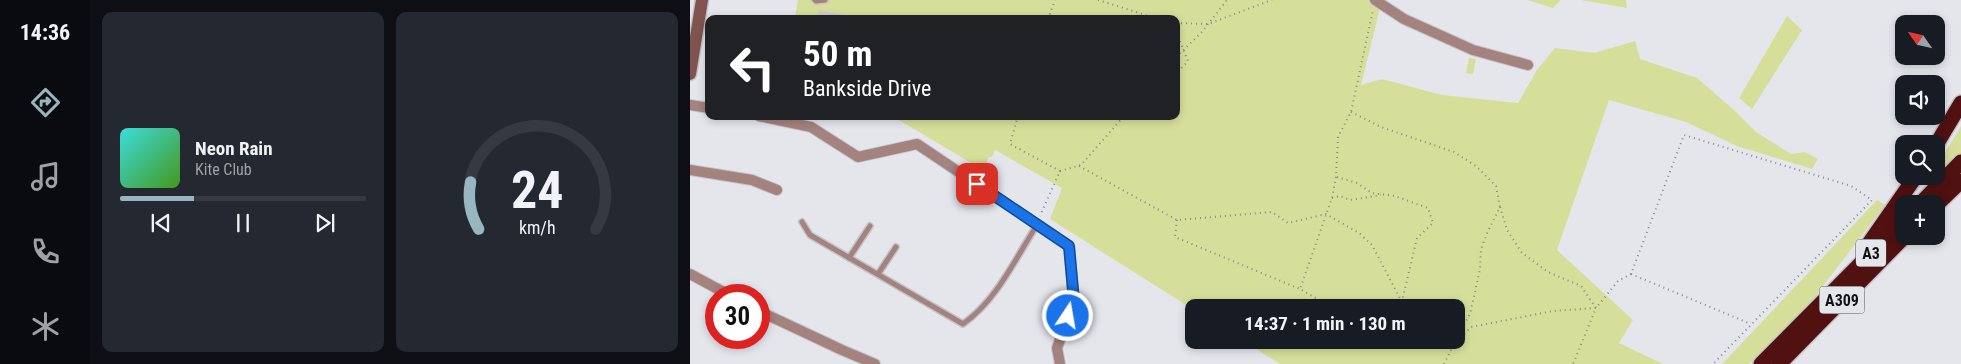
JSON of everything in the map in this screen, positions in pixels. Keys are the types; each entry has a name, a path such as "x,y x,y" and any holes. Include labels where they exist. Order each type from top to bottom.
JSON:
{"highway":[{"path":"1941,135 1961,103"},
{"path":"1929,195 1961,162"},
{"path":"1945,196 1961,181"},
{"name":"A309","path":"1761,364 1838,286 1910,185"},
{"name":"A3","path":"1838,286 1895,229"},
{"name":"A309","path":"1779,364 1896,245"}],"street":[{"path":"691,65 702,0"},
{"path":"1375,0 1404,19 1472,50 1528,65"},
{"path":"690,105 705,107"},
{"path":"779,120 810,126 858,157 917,144 1069,246 1074,301 1057,348 1060,364"},
{"path":"690,170 752,180 777,190"},
{"path":"690,274 709,284"},
{"path":"770,316 875,364"}],"lane":[{"path":"815,0 816,2 825,2 826,0"},
{"path":"802,222 810,235 963,324 994,294 1037,224"},
{"path":"849,258 870,226"},
{"path":"878,274 896,247"}],"path":[{"path":"1049,15 1055,0"},
{"path":"1098,0 1145,15"},
{"path":"1180,52 1208,24 1227,0"},
{"path":"1180,23 1208,24 1272,0"},
{"path":"1300,289 1332,198 1336,177 1338,137 1351,112 1375,0"},
{"path":"1180,40 1188,60 1180,69"},
{"path":"1351,112 1381,127 1454,152 1476,166 1496,186 1507,230 1522,253 1548,272 1581,286 1596,308"},
{"path":"1017,120 1010,144 1060,171 1081,165 1120,120"},
{"path":"1573,364 1596,308 1618,281 1631,274 1684,135 1851,186 1872,200 1713,364"},
{"path":"1079,166 1177,220 1272,212 1288,223 1326,214 1358,233 1372,245 1401,299"},
{"path":"1037,224 1060,171"},
{"path":"1336,177 1357,183 1372,192 1395,196 1428,208 1433,223 1417,238 1402,299"},
{"path":"1332,198 1340,196 1350,200 1384,194"},
{"path":"1465,323 1470,314 1480,269 1481,249 1500,207"},
{"path":"1177,220 1175,237 1300,289 1317,299"},
{"path":"1631,274 1751,324"},
{"path":"1465,333 1471,327 1553,311 1596,308"},
{"path":"1444,363 1451,349"}],"green space":[{"path":"798,0 1382,0 1361,85 1382,79 1442,95 1518,103 1537,70 1555,48 1594,53 1635,41 1640,59 1697,78 1756,132 1791,154 1805,152 1818,159 1812,169 1737,146 1686,122 1609,100 1557,250 1633,320 1619,343 1663,364 1280,364 1256,349 1465,349 1465,299 1185,299 1185,304 1050,219 1062,188 995,150 992,157 989,157 983,170 899,120 1180,120 1180,15 795,15"},
{"path":"1527,0 1561,0 1553,8"},
{"path":"1581,0 1626,0 1627,8"},
{"path":"1787,16 1802,30 1752,109 1739,98"},
{"path":"1469,58 1476,59 1473,74 1466,73"},
{"path":"1961,126 1961,153 1945,169 1945,153"},
{"path":"1877,200 1885,205 1814,298 1749,364 1722,364"}],"building":[{"path":"819,10 845,15 818,15"}],"route":[{"path":"977,184 1069,246 1074,301 1068,316"}]}
